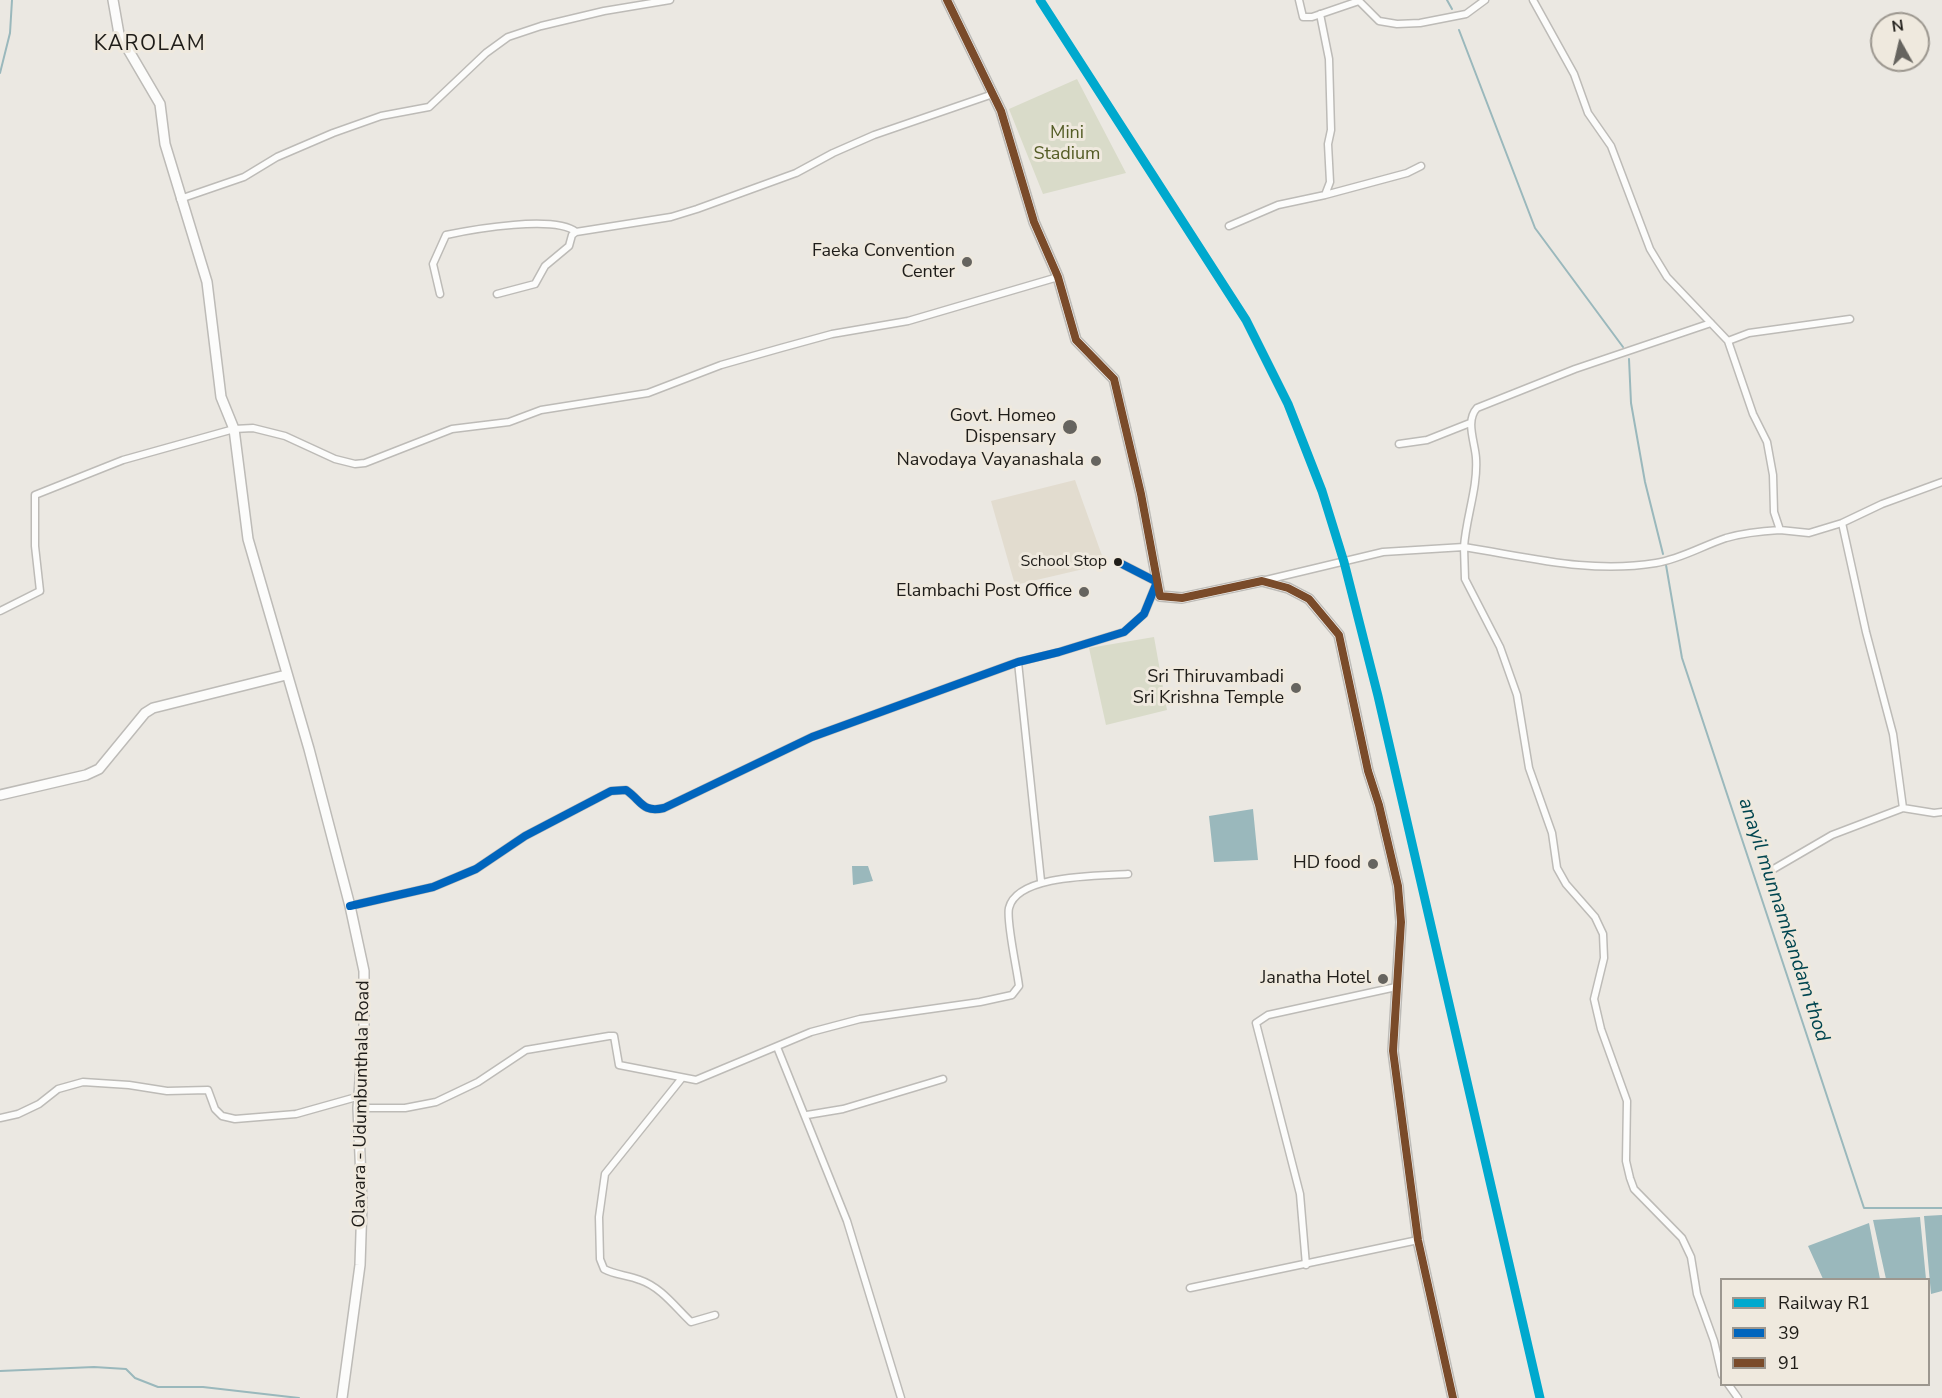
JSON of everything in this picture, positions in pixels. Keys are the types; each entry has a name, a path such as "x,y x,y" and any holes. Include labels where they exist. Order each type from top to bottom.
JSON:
{"main road":[{"name":"Olavara - Udumbunthala Road","path":"113,0 118,34 160,104 165,144 207,282 221,397 234,429 248,538 309,748 350,906 364,971 365,1003 358,1108 362,1203 360,1265 342,1398"},
{"path":"947,0 1001,111 1034,222 1058,277 1076,340 1114,379 1141,494 1160,596 1168,599 1193,596 1262,581 1309,599 1340,635 1368,771 1379,805 1398,886 1401,922 1394,1051 1418,1240 1453,1398"},
{"path":"0,795 86,775 99,769 145,713 153,708 286,675"}],"street":[{"path":"180,199 244,177 277,157 333,133 381,116 429,107 486,53 508,37 541,26 604,11 670,0"},
{"path":"1299,0 1303,17 1359,1 1379,21 1420,23 1466,14 1485,0"},
{"path":"1533,0 1574,75 1588,113 1611,146 1650,249 1667,277 1728,342 1753,414 1767,442 1773,475 1774,512 1780,530"},
{"path":"1320,14 1326,34 1329,59 1331,129 1328,144 1330,182 1324,195"},
{"path":"497,294 516,291 536,284 546,266 569,246 572,235 576,232 671,217 697,209 796,173 874,135 993,94"},
{"path":"1229,226 1278,205 1407,173 1421,166"},
{"path":"440,294 433,264 446,235 521,224 559,224 576,232"},
{"path":"0,611 40,591 35,546 35,495 123,460 234,429 253,428 285,436 346,463 365,463 452,429 509,422 550,408 648,393 721,365 781,348 832,334 908,321 1058,277"},
{"path":"1728,342 1749,333 1850,319"},
{"path":"1711,323 1575,369 1477,408 1471,414 1470,423 1476,462 1474,494 1466,524 1464,547 1465,579 1500,647 1517,694 1529,768 1552,834 1557,868 1566,884 1595,917 1603,934 1604,958 1594,999 1601,1029 1628,1101 1626,1161 1630,1178 1634,1189 1682,1238 1691,1257 1697,1294 1714,1341 1720,1366"},
{"path":"1399,444 1427,440 1470,423"},
{"path":"1262,581 1383,552 1464,547 1572,566 1604,568 1656,563 1682,557 1725,538 1752,532 1780,530 1809,533 1842,523 1882,504 1942,482"},
{"path":"1842,523 1866,632 1893,734 1904,808"},
{"path":"350,906 432,886 476,869 525,836 611,791 626,790 641,807 648,810 664,808 812,737 1018,662 1124,632 1144,614 1157,582 1118,562"},
{"path":"1018,662 1041,881"},
{"path":"1765,874 1832,835 1904,808 1934,813 1942,812"},
{"path":"358,1108 405,1108 436,1102 478,1082 526,1050 609,1036 614,1036 616,1041 619,1065 696,1080 811,1032 860,1019 980,1002 1012,995 1017,991 1018,986 1009,908 1016,895 1041,881 1128,874"},
{"path":"1306,1265 1300,1194 1256,1023 1268,1015 1396,987"},
{"path":"777,1047 807,1115 848,1221 901,1398"},
{"path":"682,1078 605,1174 599,1217 600,1259 604,1269 610,1273 641,1280 656,1288 691,1323 715,1315"},
{"path":"807,1115 843,1109 943,1079"},
{"path":"0,1118 18,1114 39,1104 58,1089 83,1082 129,1085 166,1091 208,1090 214,1109 222,1116 235,1119 296,1114 360,1096"},
{"path":"1190,1288 1418,1240"}],"shaded area":[{"path":"1075,480 1105,564 1015,585 991,501"}],"green space":[{"name":"Mini Stadium","path":"1077,79 1126,173 1043,194 1009,109"},
{"path":"1154,637 1167,710 1106,725 1089,648"}],"water":[{"path":"1253,809 1258,860 1214,862 1209,816"},
{"path":"852,866 868,866 873,881 853,885"},
{"path":"1942,1215 1942,1291 1931,1294 1930,1278 1924,1216"},
{"path":"1920,1217 1926,1278 1886,1278 1873,1220"},
{"path":"1869,1223 1880,1278 1823,1278 1808,1246"}],"waterway":[{"path":"0,73 10,33 12,0"},
{"name":"anayil munnamkandam thod","path":"1447,0 1452,9"},
{"name":"anayil munnamkandam thod","path":"1459,30 1535,228 1623,347"},
{"name":"anayil munnamkandam thod","path":"1629,359 1631,403 1645,482 1663,554"},
{"name":"anayil munnamkandam thod","path":"1666,565 1682,658 1864,1208 1942,1208"},
{"path":"0,1371 94,1367 126,1369 135,1378 158,1387 203,1387 299,1398"}],"rail line":[{"name":"R1","path":"1040,0 1246,320 1288,404 1322,491 1344,562 1378,696 1540,1398"}],"transit line":[{"name":"91","path":"947,0 1001,111 1034,222 1058,277 1076,340 1114,379 1141,494 1160,596 1182,598 1262,581 1288,588 1309,599 1339,635 1368,771 1379,805 1398,886 1401,922 1393,1051 1418,1240 1453,1398"},
{"name":"39","path":"350,906 433,887 476,869 525,836 611,791 626,790 651,809 664,808 812,737 1018,662 1124,632 1144,614 1157,582 1118,562"}],"place":[{"name":"Faeka Convention Center","path":"967,262"},
{"name":"Govt. Homeo Dispensary","path":"1070,427"},
{"name":"Navodaya Vayanashala","path":"1096,461"},
{"name":"School Stop","path":"1118,562"},
{"name":"Elambachi Post Office","path":"1084,592"},
{"name":"Sri Thiruvambadi Sri Krishna Temple","path":"1296,688"},
{"name":"HD food","path":"1373,864"},
{"name":"Janatha Hotel","path":"1383,979"}],"district":[{"name":"KAROLAM","path":"150,45"}]}
